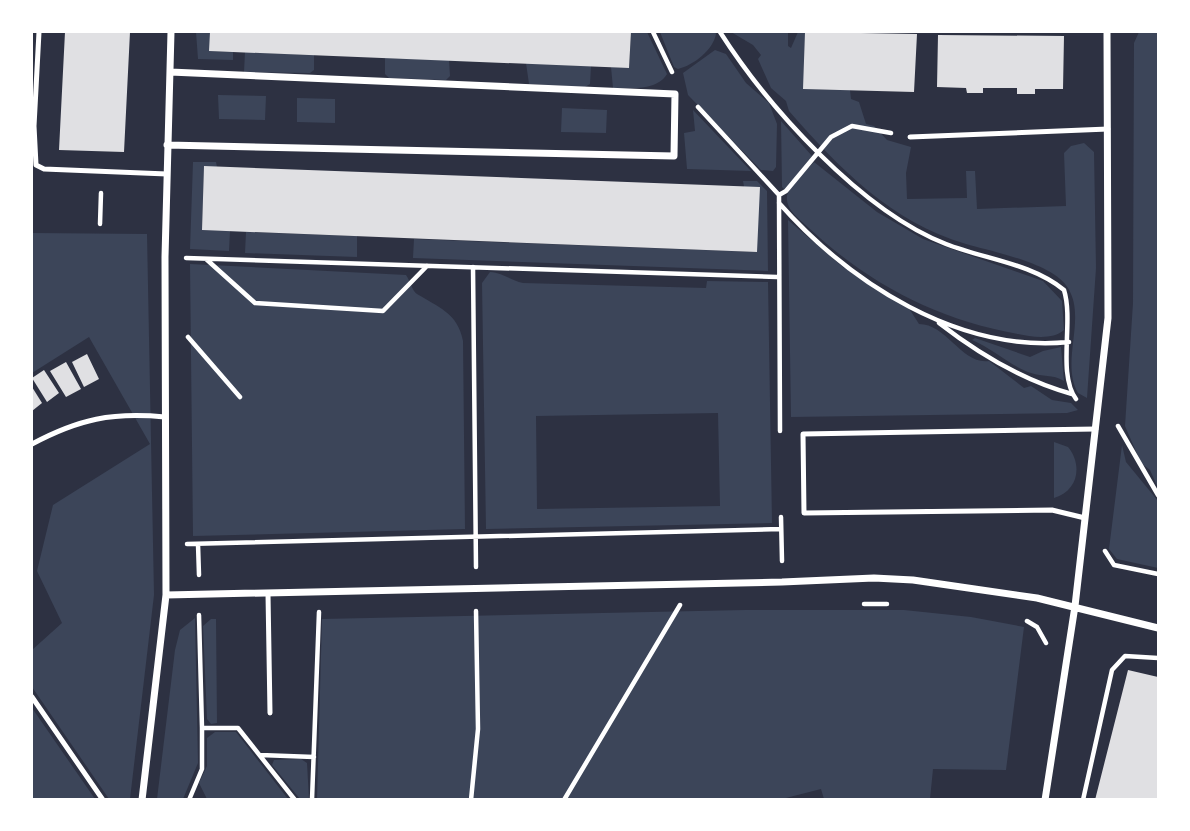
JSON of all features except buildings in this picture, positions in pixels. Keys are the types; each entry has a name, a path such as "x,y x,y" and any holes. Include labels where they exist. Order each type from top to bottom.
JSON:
{"street":[{"path":"142,800 166,595 165,257 171,32"},
{"path":"1045,800 1075,606 1102,386 1109,298 1107,32"},
{"path":"167,145 674,156 675,94 170,72"},
{"path":"166,595 874,578 964,587 1075,606 1158,628"}],"lane":[{"path":"39,32 33,157 40,168 166,174"},
{"path":"910,136 1108,129"},
{"path":"32,444 56,431 100,416 129,414 165,417"},
{"path":"1085,518 1052,510 804,513 803,434 1096,429"},
{"path":"268,594 270,713"},
{"path":"32,697 103,800"}],"path":[{"path":"653,32 675,78"},
{"path":"720,32 748,73 819,152 866,198 891,215 944,243 1052,280 1064,290 1068,304 1068,374 1072,394 1096,429"},
{"path":"692,101 779,195 779,419"},
{"path":"779,195 786,191 831,137 852,126 910,136"},
{"path":"100,224 102,172"},
{"path":"778,203 847,265 995,360 1037,382 1072,394"},
{"path":"165,257 777,277"},
{"path":"205,259 255,303 383,311 427,266"},
{"path":"471,800 478,729 473,267"},
{"path":"936,321 1013,341 1069,342"},
{"path":"183,331 240,397"},
{"path":"1118,425 1158,495"},
{"path":"186,544 781,529"},
{"path":"312,800 319,613 324,592"},
{"path":"188,800 202,769 200,595"},
{"path":"858,604 890,604"},
{"path":"667,605 694,605"},
{"path":"564,800 680,605"},
{"path":"469,610 489,610"},
{"path":"1022,619 1037,627 1043,635 1046,653"},
{"path":"1083,800 1112,670 1125,656 1158,658"},
{"path":"202,728 238,728 295,800"},
{"path":"260,755 314,757"}],"shaded area":[{"path":"196,32 210,32 210,51 233,52 233,60 198,59"},
{"path":"631,32 647,32 667,74 650,86 613,88 611,67 629,68"},
{"path":"660,32 716,34 711,46 702,56 678,69 674,67"},
{"path":"731,32 788,32 788,46 791,48 798,32 805,32 804,89 850,90 851,99 859,102 866,124 874,126 887,140 911,147 906,173 907,199 967,198 966,171 975,171 977,209 1066,206 1064,153 1071,146 1084,143 1094,152 1096,268 1087,398 1078,393 1073,381 1075,313 1068,288 1060,279 1036,265 939,234 914,222 868,191 827,153 789,111 786,101 771,88 758,59 761,55 753,45"},
{"path":"1139,32 1158,32 1158,488 1150,470 1141,463 1125,426 1133,303 1134,43"},
{"path":"715,50 726,54 746,83 769,103 777,124 776,167 773,171 761,170 688,95 683,73"},
{"path":"245,52 314,55 314,70 310,73 244,72"},
{"path":"385,58 449,60 450,76 446,80 389,78 385,74"},
{"path":"526,63 591,66 590,84 585,87 529,84"},
{"path":"218,95 266,96 265,120 219,119"},
{"path":"297,98 335,99 335,123 297,122"},
{"path":"562,108 607,110 606,133 561,132"},
{"path":"693,110 751,171 687,169 684,133 695,131"},
{"path":"781,121 812,156 785,190 782,187"},
{"path":"193,162 216,162 217,167 204,166 202,230 230,231 229,251 190,249"},
{"path":"814,162 877,212 923,239 1043,281 1062,301 1064,330 1054,335 1036,337 989,328 906,297 856,267 799,219 788,204 789,190"},
{"path":"743,181 757,181 767,191 768,271 413,258 414,239 756,252"},
{"path":"788,220 843,267 910,310 919,324 938,330 971,357 979,361 989,361 1024,388 1031,386 1052,400 1071,403 1078,410 1067,413 791,417"},
{"path":"246,232 357,236 357,257 245,253"},
{"path":"32,233 147,234 154,595 130,799 109,799 32,687 32,650 62,623 37,571 53,505 150,444 89,337 32,373"},
{"path":"190,264 406,275 415,293 452,317 463,341 465,529 193,536"},
{"path":"490,272 523,283 706,288 707,281 768,282 772,523 486,529 482,283","holes":["718,413 720,506 537,509 536,416"]},
{"path":"975,338 1030,357 1061,347 1064,381 1023,370 972,340"},
{"path":"1054,442 1068,447 1073,454 1076,477 1068,490 1054,498"},
{"path":"1122,445 1126,462 1158,501 1158,568 1117,559 1109,549"},
{"path":"745,610 904,610 971,617 1024,627 1006,770 933,769 930,799 824,799 821,789 778,800 317,800 322,619"},
{"path":"195,618 198,763 183,799 157,799 175,650 180,630"},
{"path":"211,619 216,619 217,723 211,724 207,719 203,626"},
{"path":"32,708 95,799 32,799"},
{"path":"215,732 236,732 288,799 207,799 199,783 207,766 207,738"},
{"path":"301,759 307,763 309,799 300,799 272,765 274,760"}]}
